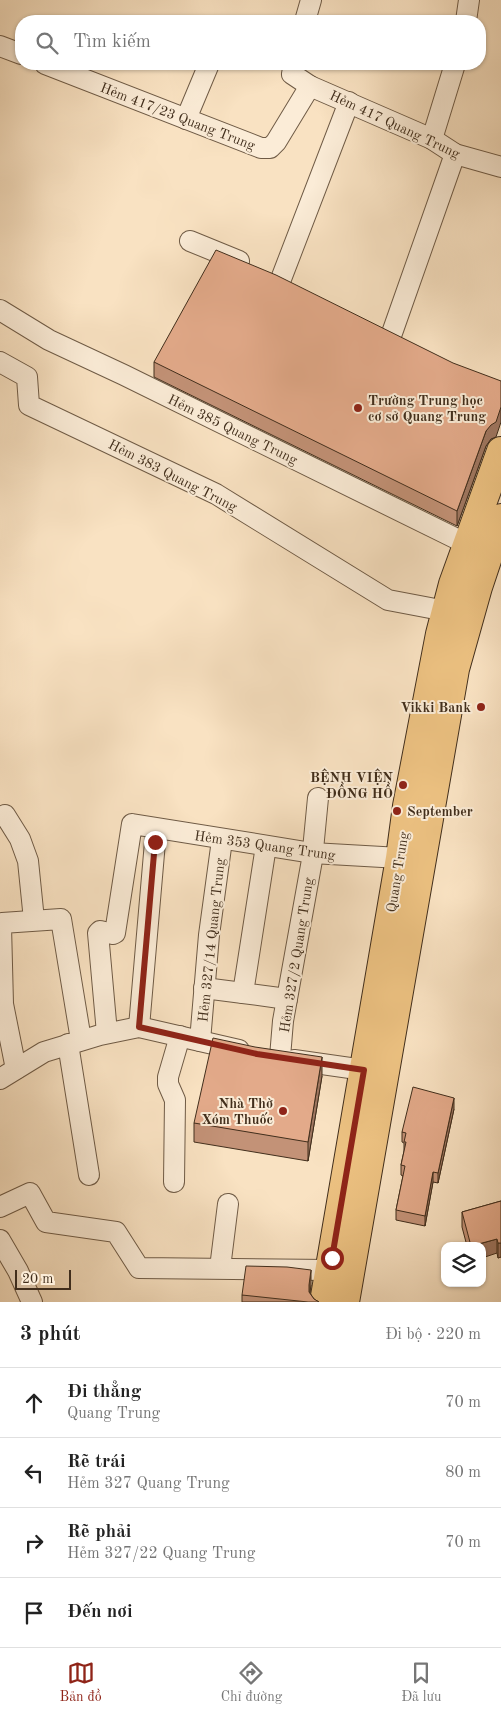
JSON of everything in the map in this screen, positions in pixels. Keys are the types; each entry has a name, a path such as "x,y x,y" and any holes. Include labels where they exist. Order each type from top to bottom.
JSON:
{"main road":[{"name":"Quang Trung","path":"345,1302 453,679 458,614 453,584 501,451"},
{"name":"Quang Trung","path":"324,1302 400,858 407,806 431,677 501,518"}],"street":[{"path":"307,15 311,0"},
{"path":"467,15 469,0"},
{"path":"0,46 15,52"},
{"name":"Hẻm 417/23 Quang Trung","path":"60,70 262,148 270,148 276,142 310,86"},
{"path":"186,119 206,70"},
{"name":"Hẻm 417 Quang Trung","path":"294,70 310,86 432,139 455,154 501,167"},
{"path":"432,139 453,70"},
{"path":"190,241 274,276 349,102"},
{"path":"392,333 455,154"},
{"name":"Hẻm 385 Quang Trung","path":"0,310 49,340 116,371 467,544"},
{"name":"Hẻm 383 Quang Trung","path":"0,362 27,377 29,405 216,494 388,600 458,614"},
{"name":"Hẻm 327/2 Quang Trung","path":"267,1056 283,1022 312,854 318,798"},
{"path":"5,815 20,839 28,861 34,920"},
{"name":"Hẻm 353 Quang Trung","path":"107,1033 98,933 100,930 112,934 115,933 132,824 312,854 400,858"},
{"path":"139,1027 158,829"},
{"name":"Hẻm 327/14 Quang Trung","path":"200,1041 209,935 222,840"},
{"path":"243,993 266,846"},
{"path":"89,1175 75,1042 60,919 2,923 3,1004 8,1074 44,1052 75,1042 107,1033 139,1027 267,1056 364,1070"},
{"path":"204,988 287,1000"},
{"path":"174,1182 174,1100 168,1084 168,1077 180,1036"},
{"path":"0,1207 30,1193 46,1222 116,1232 139,1268 330,1270"},
{"path":"220,1268 228,1204"},
{"path":"0,1240 18,1271 32,1302"}],"building":[{"name":"Trường Trung học cơ sở Quang Trung","path":"216,250 276,275 453,363 501,381 501,407 496,422 486,431 457,511 154,362"},
{"path":"213,1038 255,1047 322,1057 308,1142 194,1123"},
{"path":"413,1087 454,1098 438,1173 433,1172 425,1216 396,1210 405,1166 401,1165 406,1133 402,1132"},
{"path":"501,1201 501,1243 498,1243 497,1239 486,1242 470,1242 462,1212"},
{"path":"246,1266 287,1267 311,1270 309,1292 319,1302 242,1295"}],"place":[{"name":"Trường Trung học cơ sở Quang Trung","path":"358,408"},
{"name":"Vikki Bank","path":"481,707"},
{"name":"BỆNH VIỆN ĐỒNG HỒ","path":"403,785"},
{"name":"September","path":"397,811"},
{"name":"Nhà Thờ Xóm Thuốc","path":"283,1111"}],"route":[{"path":"155,842 139,1027 257,1054 364,1070 332,1258"}]}
